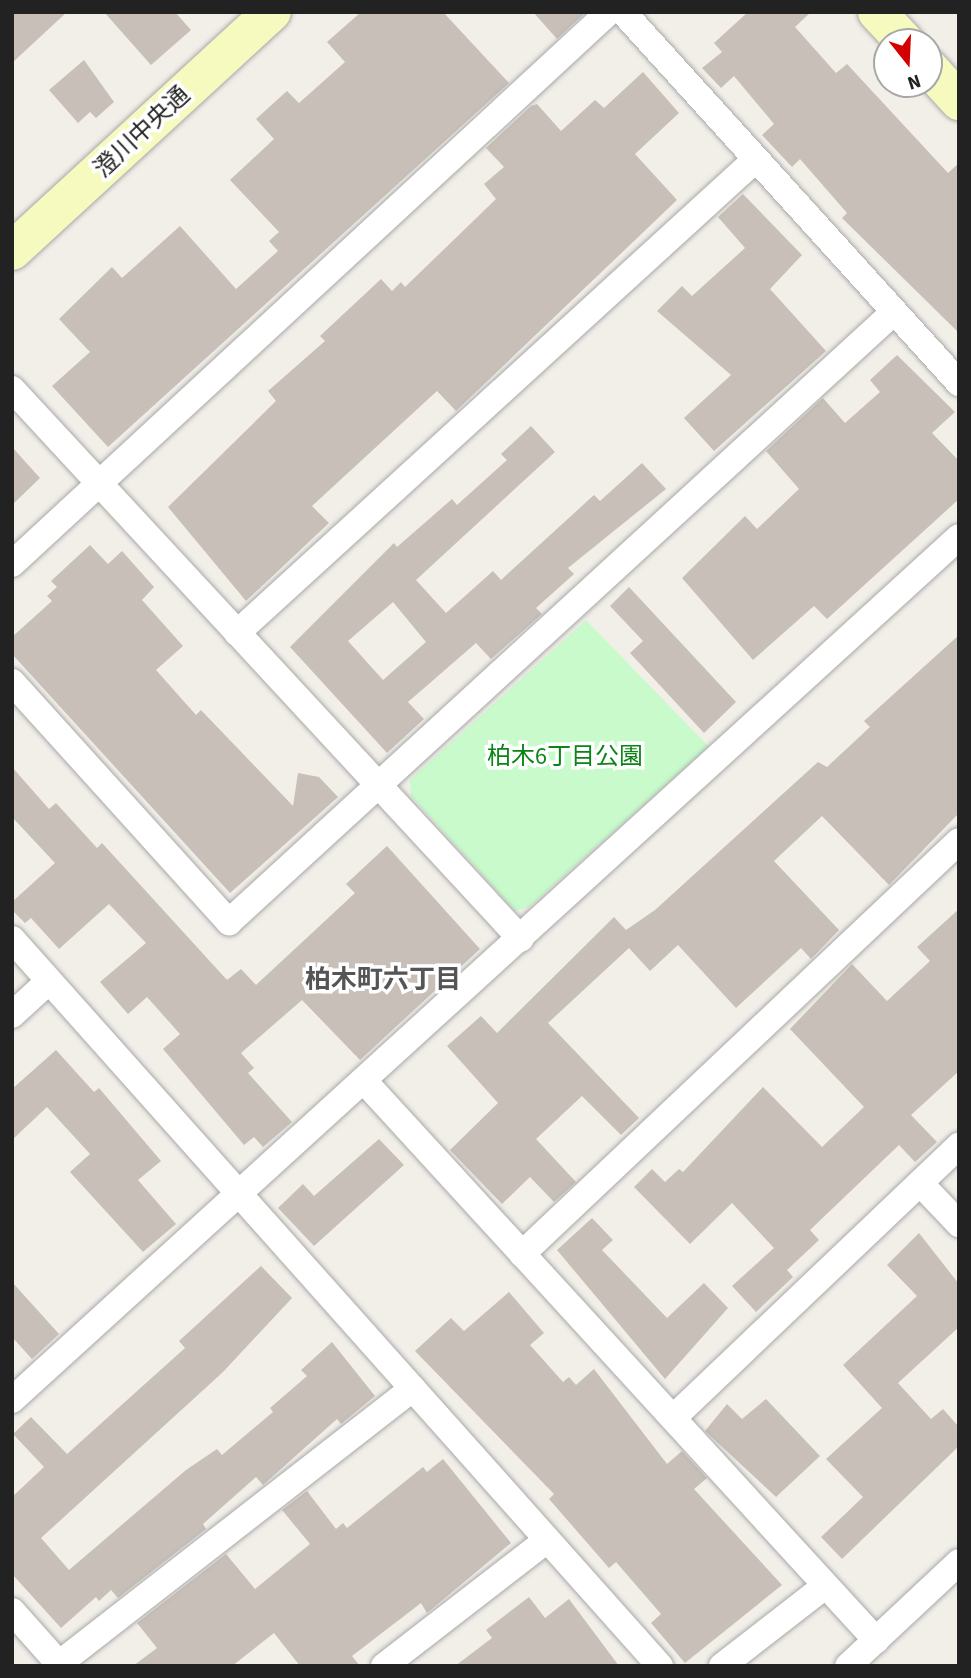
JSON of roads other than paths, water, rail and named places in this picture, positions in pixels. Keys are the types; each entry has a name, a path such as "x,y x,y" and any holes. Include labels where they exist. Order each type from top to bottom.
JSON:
{"street":[{"name":"澄川中央通","path":"12,251 272,12"},
{"path":"12,564 609,12"},
{"path":"623,12 959,383"},
{"path":"877,12 892,28"},
{"path":"943,83 959,100"},
{"path":"237,633 755,160"},
{"path":"12,682 229,922 894,312"},
{"path":"12,389 102,482 375,788 521,939"},
{"path":"12,1400 239,1197 959,537"},
{"path":"522,1254 959,841"},
{"path":"12,939 239,1197 660,1666"},
{"path":"12,1015 50,981"},
{"path":"365,1082 876,1640"},
{"path":"673,1418 959,1146"},
{"path":"920,1184 959,1224"},
{"path":"12,1611 61,1664 413,1388"},
{"path":"384,1666 547,1540"},
{"path":"848,1666 959,1562"},
{"path":"722,1666 825,1586"}],"district":[{"name":"柏木町六丁目","path":"383,980"}],"park label":[{"name":"柏木6丁目公園","path":"565,757"}]}
